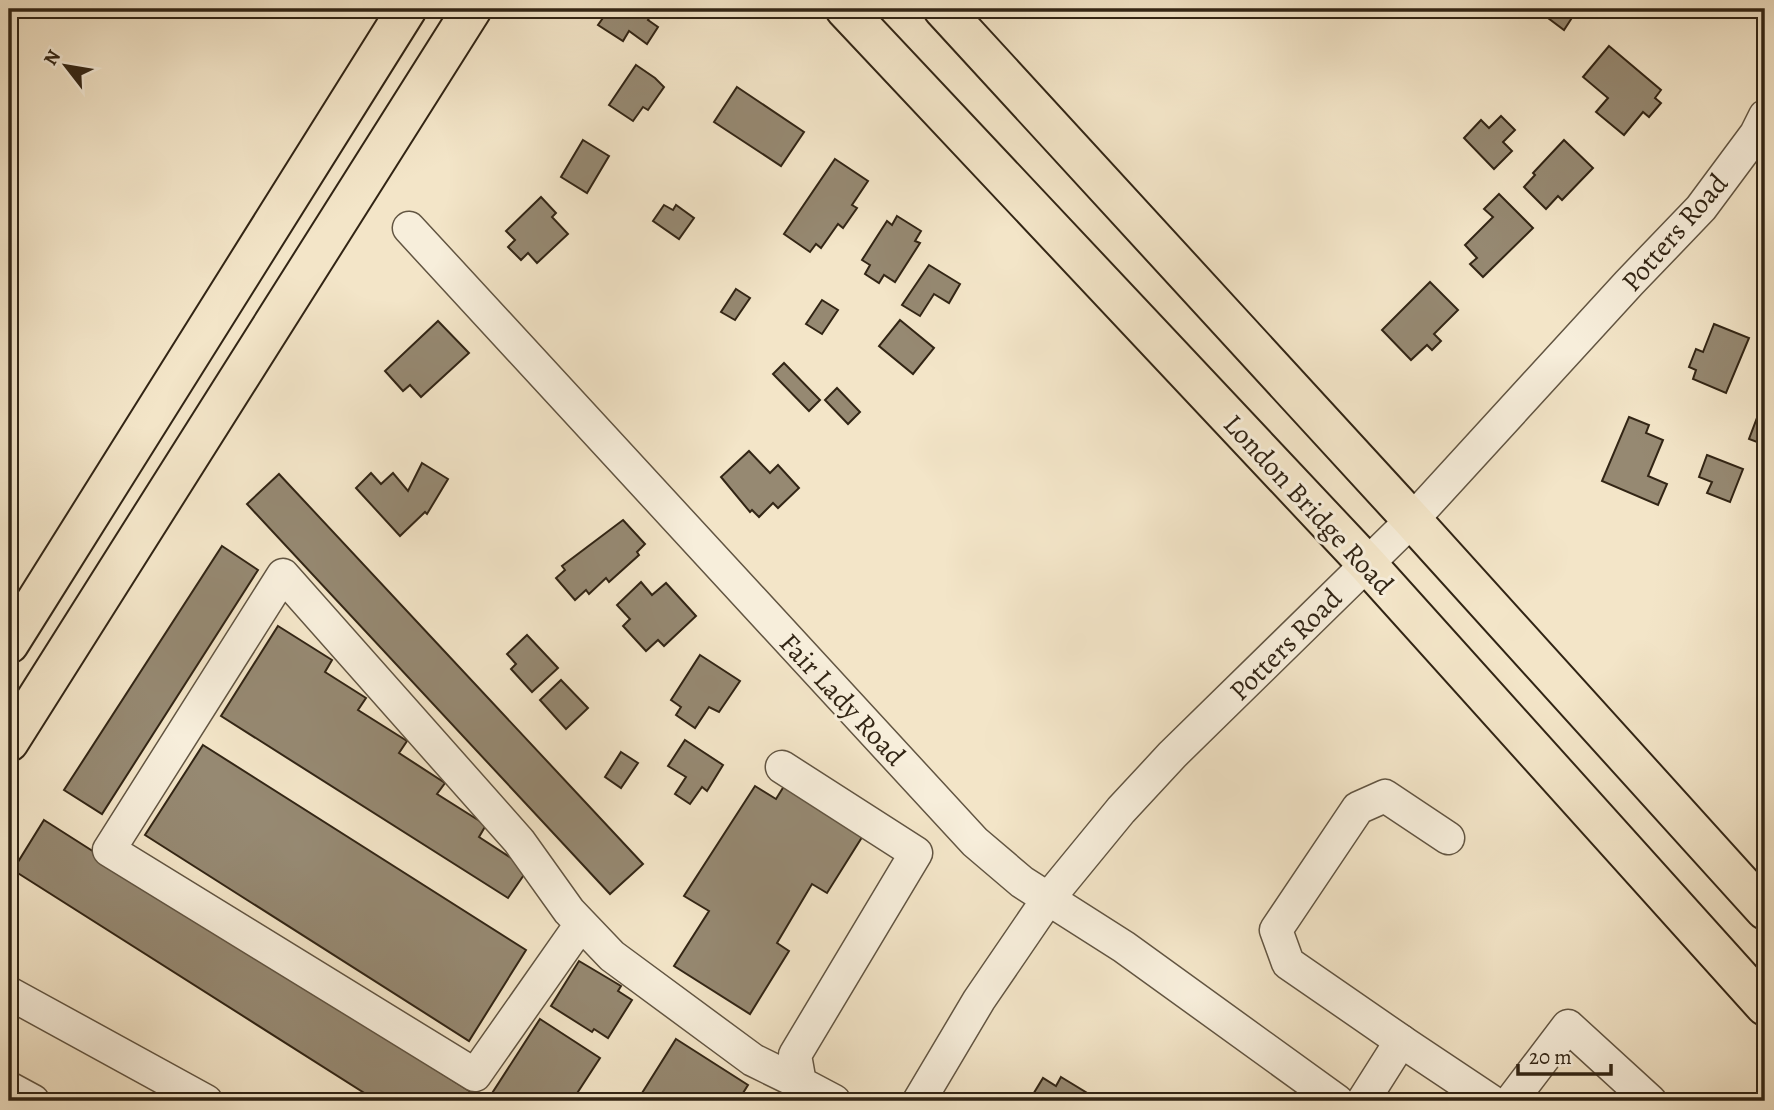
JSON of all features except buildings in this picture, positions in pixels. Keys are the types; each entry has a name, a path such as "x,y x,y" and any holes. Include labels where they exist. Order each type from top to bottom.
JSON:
{"main road":[{"path":"9,644 407,9"},
{"path":"9,743 472,9"},
{"name":"London Bridge Road","path":"845,9 1367,564 1765,1006"},
{"path":"943,9 1765,910"}],"street":[{"name":"Potters Road","path":"919,1101 979,1000 1048,899 1121,810 1172,755 1412,520 1701,208 1756,134 1765,116"},
{"name":"Fair Lady Road","path":"409,228 975,842 1022,882 1124,947 1336,1101"},
{"path":"581,924 475,1075 108,850 283,575 519,841 569,911 612,956 753,1060 813,1094"},
{"path":"782,767 916,853 795,1055 813,1094"},
{"path":"1448,838 1385,796 1358,808 1276,930 1288,963 1491,1101"},
{"path":"9,993 206,1101"},
{"path":"1511,1101 1568,1026 1650,1101"},
{"path":"1363,1101 1401,1041"},
{"path":"9,1088 33,1101"}]}
